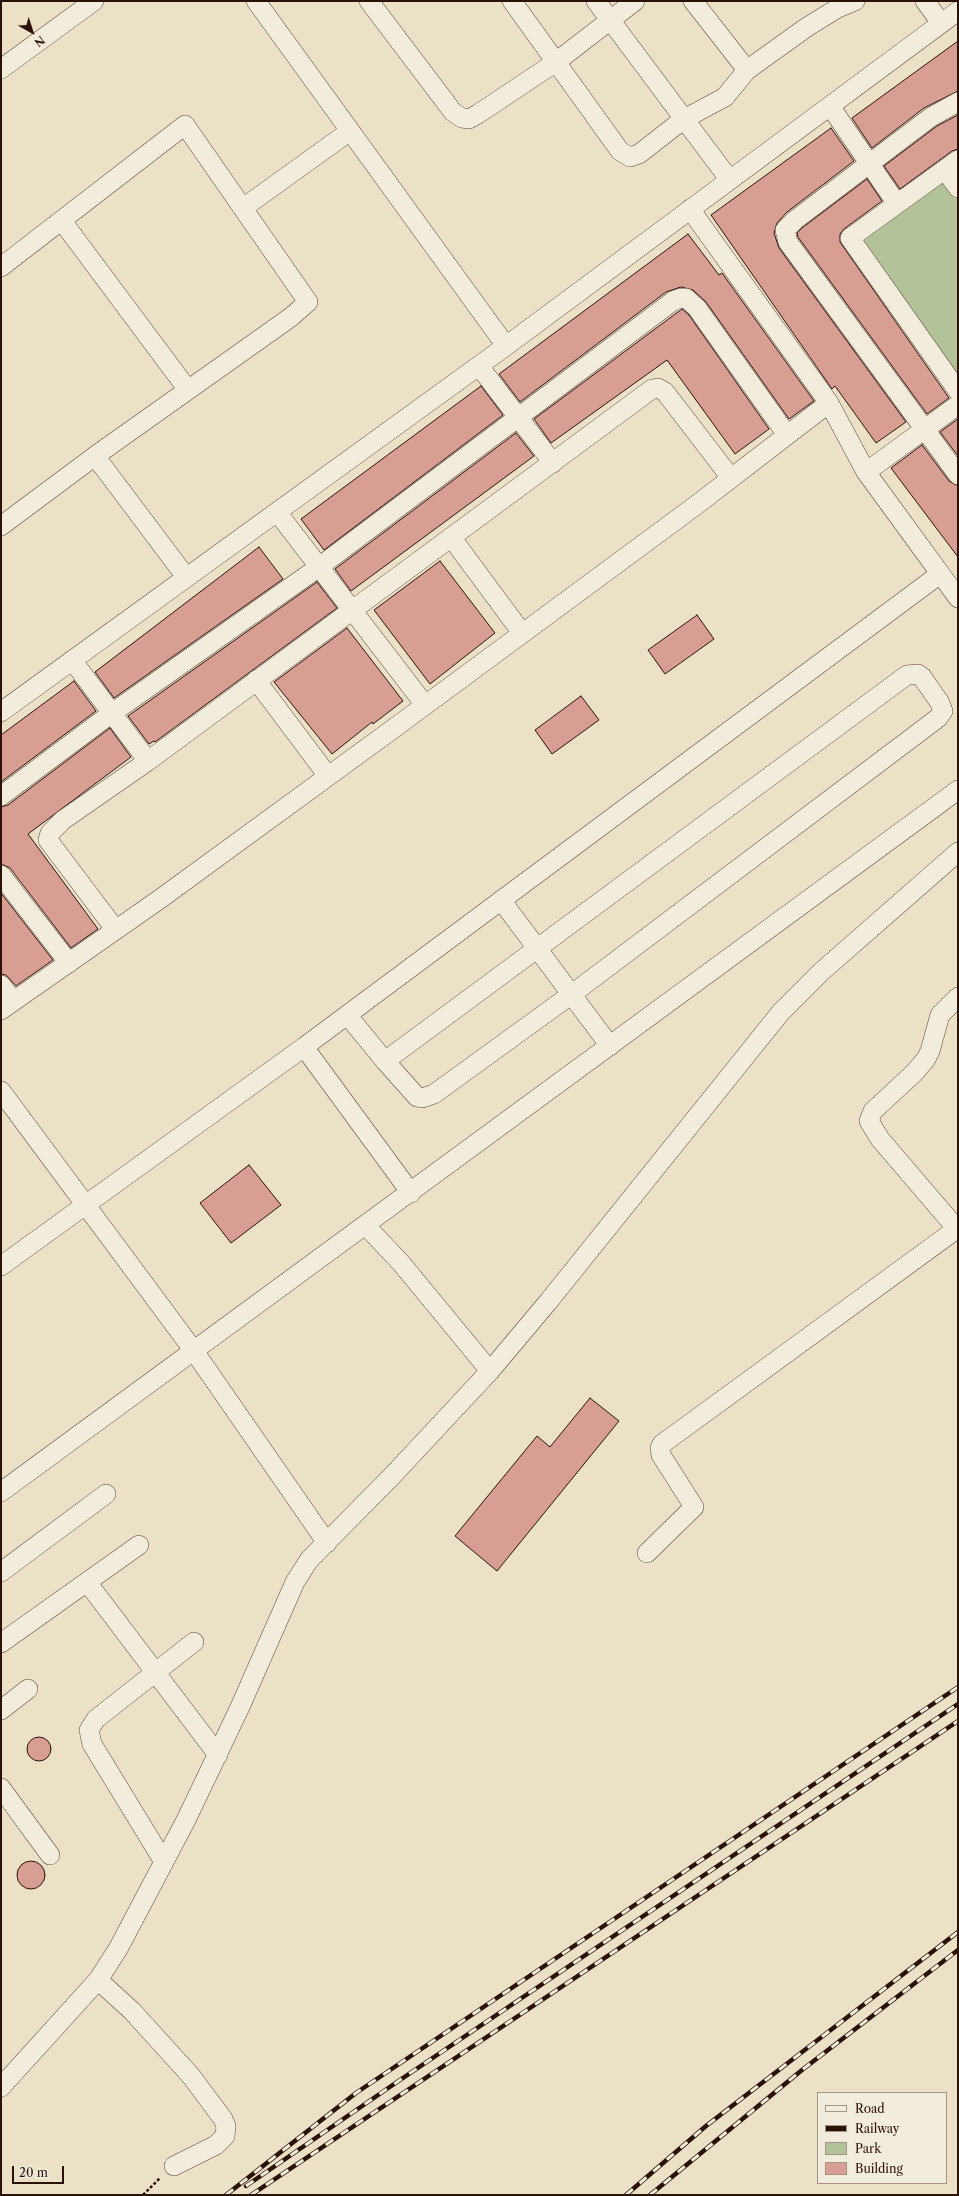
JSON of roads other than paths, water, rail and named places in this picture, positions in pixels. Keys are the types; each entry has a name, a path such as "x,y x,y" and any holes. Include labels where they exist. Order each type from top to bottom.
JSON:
{"street":[{"path":"1,69 94,1"},
{"path":"256,1 506,346"},
{"path":"369,1 453,112 462,118 469,119 556,62 635,1"},
{"path":"512,1 620,151 626,155 634,156 684,119 725,96 747,70 842,3"},
{"path":"596,1 729,179"},
{"path":"693,1 747,70"},
{"path":"925,1 941,23"},
{"path":"1,712 479,366 729,179 958,11"},
{"path":"958,102 931,117 787,226 785,235 958,475"},
{"path":"830,106 897,204"},
{"path":"1,267 186,125 308,302 291,317 95,456 1,526"},
{"path":"243,208 350,131"},
{"path":"958,188 951,165 850,238 958,391"},
{"path":"690,209 829,403 866,472 958,598"},
{"path":"62,221 188,390"},
{"path":"1,796 112,713 319,567 673,301 686,298 697,308 787,435"},
{"path":"479,366 553,463"},
{"path":"115,929 48,840 50,833 56,826 148,761 652,389 658,388 665,392 732,478"},
{"path":"1,985 7,1006 70,963 115,929 160,899 522,634 732,478 829,403"},
{"path":"866,472 958,404"},
{"path":"95,456 186,577"},
{"path":"277,512 425,705"},
{"path":"451,537 522,634"},
{"path":"1,1266 348,1016 501,900 940,574"},
{"path":"72,660 148,761"},
{"path":"348,1016 385,1061 417,1097 428,1097 572,994 938,718 951,711 940,702 922,677 918,674 907,676 537,947 385,1061"},
{"path":"256,680 328,776"},
{"path":"1,1492 411,1193 958,790"},
{"path":"1,2087 98,1980 118,1949 164,1862 218,1754 295,1582 309,1560 327,1543 490,1371 548,1302 781,1012 821,972 958,852"},
{"path":"1,876 70,963"},
{"path":"501,900 610,1046"},
{"path":"647,1553 689,1514 694,1507 661,1455 660,1448 662,1444 958,1228 880,1139 869,1121 873,1111 914,1073 926,1059 930,1051 940,1016 958,998"},
{"path":"304,1047 411,1193"},
{"path":"1,1091 7,1110 86,1205 194,1351 327,1543"},
{"path":"366,1226 401,1263 490,1371"},
{"path":"1,1572 106,1494"},
{"path":"1,1643 139,1545"},
{"path":"86,1582 218,1754"},
{"path":"164,1862 89,1736 89,1730 96,1719 194,1642"},
{"path":"1,1710 28,1689"},
{"path":"1,1788 50,1855"},
{"path":"98,1980 132,2011 191,2076 223,2119 226,2126 225,2136 216,2145 174,2166"}],"railway":[{"path":"226,2195 356,2093 958,1687"},
{"path":"246,2186 397,2082 958,1704"},
{"path":"251,2195 958,1721"},
{"path":"626,2195 706,2126 958,1932"},
{"path":"650,2195 802,2070 958,1950"}]}
